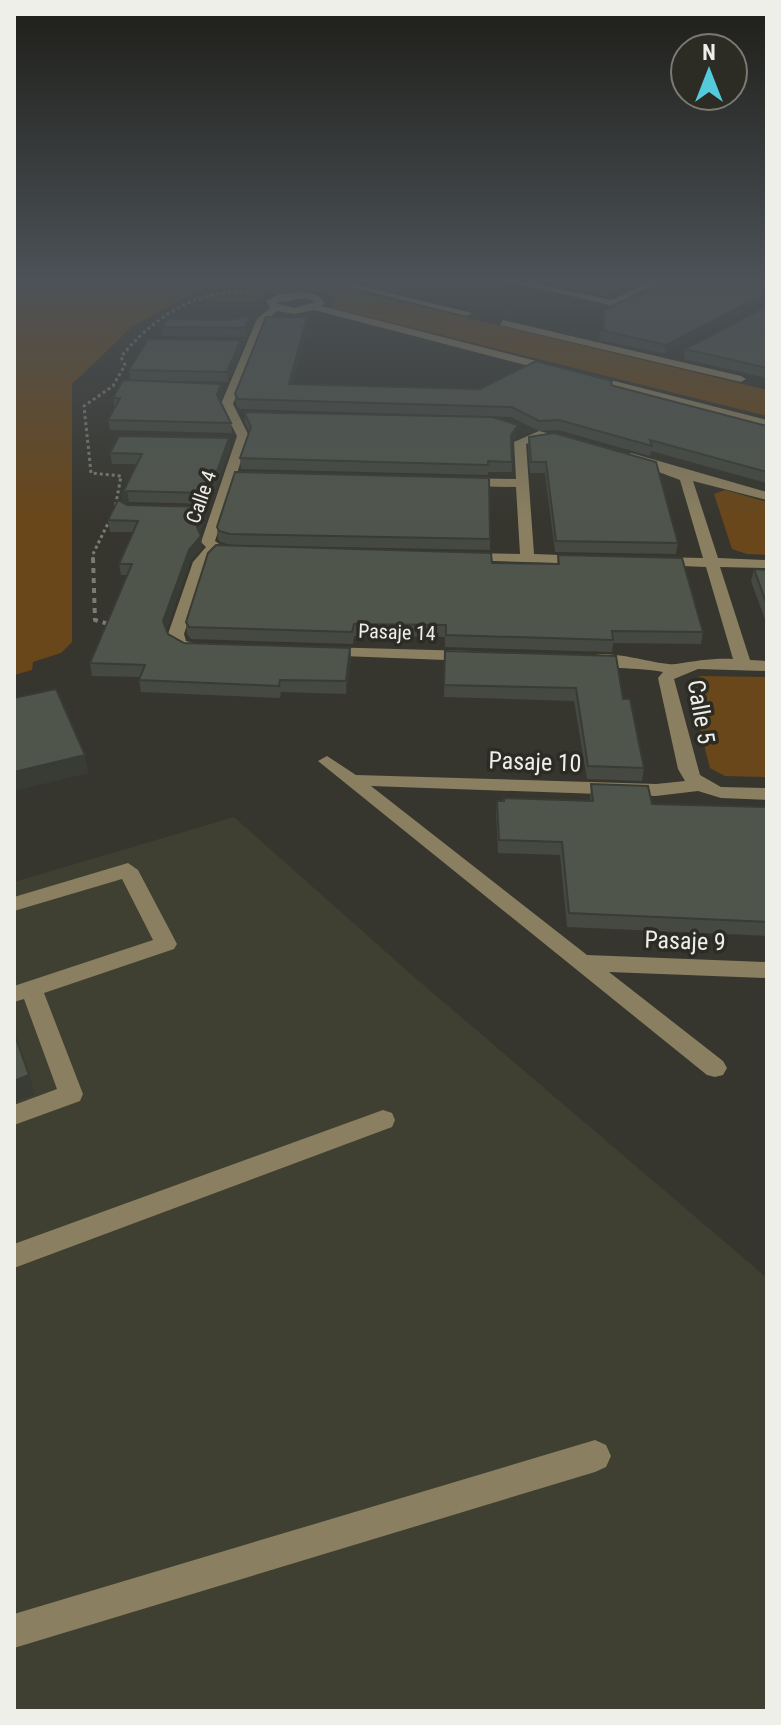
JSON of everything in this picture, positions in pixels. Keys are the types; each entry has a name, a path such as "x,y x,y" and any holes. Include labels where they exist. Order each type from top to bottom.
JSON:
{"street":[{"path":"228,441 242,442 243,430 227,404 245,358"},
{"path":"526,358 626,383 767,424"},
{"path":"654,358 741,379"},
{"path":"654,368 670,358"},
{"path":"218,388 233,388"},
{"path":"231,415 246,416"},
{"path":"516,426 533,436"},
{"path":"527,558 520,442 533,436 553,436 573,441"},
{"name":"Calle 4","path":"242,442 230,476 210,511 208,542 213,548 247,552"},
{"path":"613,452 767,496"},
{"path":"682,474 688,483 743,665"},
{"path":"230,476 245,477"},
{"path":"445,481 522,483"},
{"path":"212,649 186,647 175,639 200,562 213,548"},
{"path":"449,557 606,560"},
{"path":"638,561 767,564"},
{"name":"Pasaje 14","path":"305,651 491,657"},
{"path":"569,659 643,662 673,669"},
{"name":"Calle 5","path":"700,785 687,769 666,678 673,669 688,664 767,666"},
{"path":"327,761 359,781 591,964 715,1068"},
{"name":"Pasaje 10","path":"359,781 656,790 700,785"},
{"path":"700,785 719,792 767,794"},
{"path":"14,904 128,870 166,944 23,991 71,1094 14,1115"},
{"name":"Pasaje 9","path":"591,964 767,970"},
{"path":"14,1256 383,1120"},
{"path":"14,1631 595,1456"}],"path":[{"path":"122,358 125,365 113,386 84,406 91,473 121,476 115,509 93,554 95,620 123,628"},
{"path":"113,386 121,386"},
{"path":"115,509 129,509"}],"shaded area":[{"path":"14,358 99,358 72,384 72,642 61,653 33,662 32,670 14,675"},
{"path":"536,358 636,358 767,390 767,416"},
{"path":"725,490 767,502 767,555 732,549 714,494"},
{"path":"700,676 767,677 767,777 725,776 710,768 688,684"},
{"path":"234,817 413,976 767,1278 767,1711 14,1711 14,882"}],"building":[{"path":"136,358 233,358 227,372 129,370"},
{"path":"249,358 296,358 289,384 480,389 536,361 612,381 611,385 614,386 767,426 767,472 650,440 652,446 559,420 539,421 512,407 238,399 235,394"},
{"path":"726,358 767,358 767,368"},
{"path":"123,380 221,384 217,395 231,423 108,420 120,398 113,398"},
{"path":"244,412 492,417 518,425 511,435 512,462 488,461 488,465 240,458 251,427"},
{"path":"554,433 656,462 678,543 556,541 546,462 531,462 529,437"},
{"path":"119,436 229,438 209,493 127,491 122,494 142,454 110,453"},
{"path":"235,472 489,478 490,539 230,534 219,531 217,527"},
{"path":"118,500 127,505 205,507 197,527 201,536 189,550 163,621 168,634 184,643 350,648 346,681 280,680 279,686 139,680 145,665 90,663 132,564 119,564 138,521 108,520"},
{"path":"216,545 491,553 492,563 559,564 558,555 682,558 703,632 612,631 613,640 446,635 446,625 354,624 352,632 189,627 186,622 208,553"},
{"path":"754,569 767,570 767,605"},
{"path":"445,651 616,656 623,699 630,699 644,768 588,766 576,688 444,685"},
{"path":"56,689 85,755 14,772 14,698"},
{"path":"591,784 648,786 652,804 767,807 767,922 569,913 562,842 499,840 497,801 504,801 504,798 593,801"},
{"path":"14,1033 29,1075 14,1081"}]}
